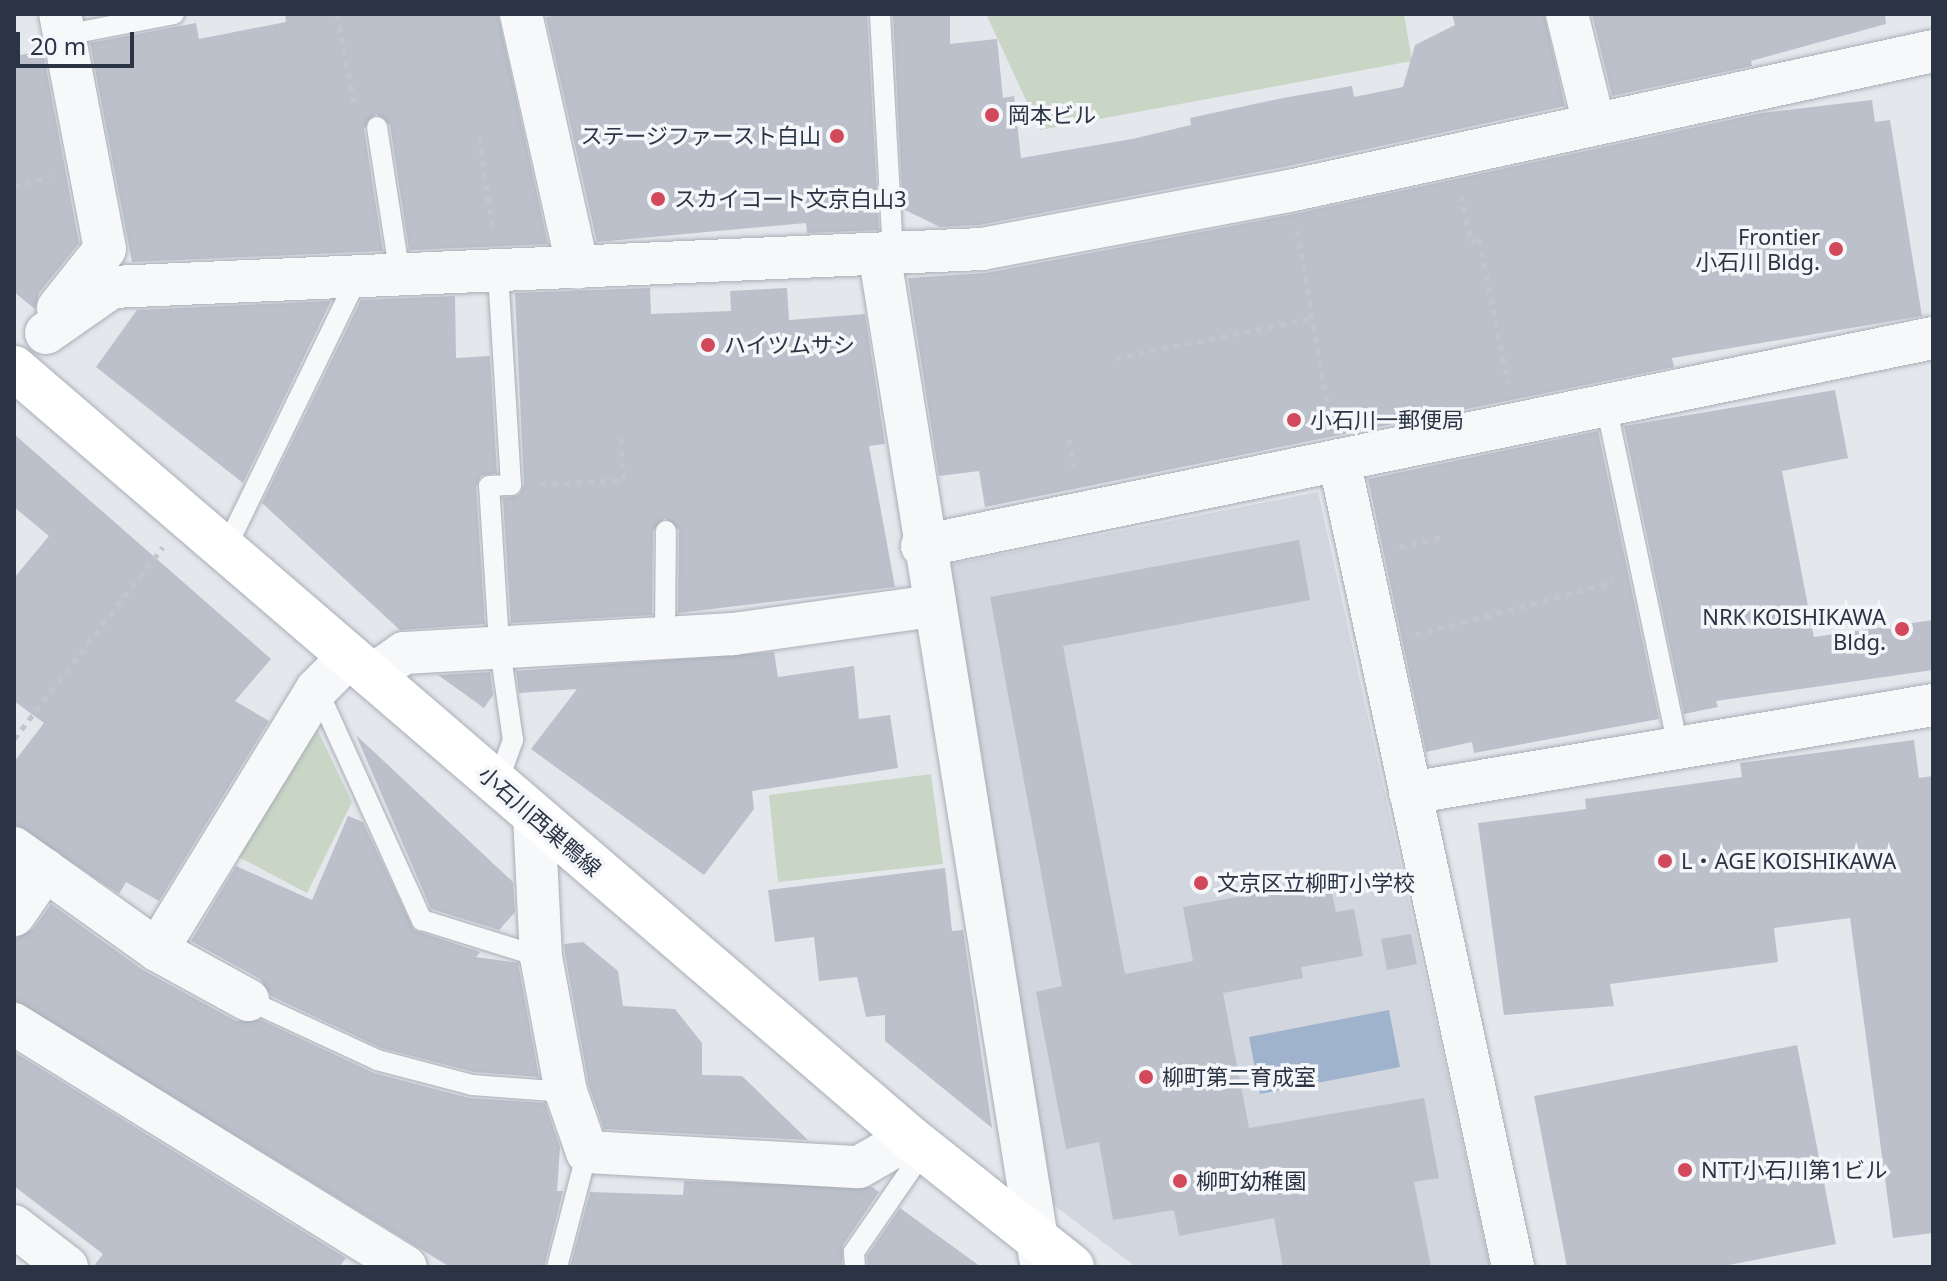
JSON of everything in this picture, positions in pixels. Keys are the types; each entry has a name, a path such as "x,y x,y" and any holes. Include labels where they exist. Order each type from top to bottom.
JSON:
{"main road":[{"name":"小石川西巣鴨線","path":"15,371 917,1144 1038,1253 1072,1267"}],"street":[{"path":"521,14 578,268"},
{"path":"1567,14 1594,124"},
{"path":"15,371 46,333 62,300 105,249 62,25"},
{"path":"46,333 112,287 887,257 1077,234 1933,51"},
{"path":"887,257 931,606 1038,1253"},
{"path":"922,546 1933,338"},
{"path":"1339,460 1513,1267"},
{"path":"157,950 317,689 360,666 404,653 499,643 733,634 931,606"},
{"path":"1410,793 1933,705"},
{"path":"534,815 541,957 566,1092 587,1152 859,1167 917,1144"},
{"path":"14,915 30,859 157,950 248,1000"},
{"path":"14,1024 406,1267"},
{"path":"14,1226 67,1267"}],"lane":[{"path":"62,25 174,14"},
{"path":"880,14 887,257"},
{"path":"377,127 400,276"},
{"path":"496,273 511,485 489,486 499,643 513,740 497,784"},
{"path":"225,550 357,278"},
{"path":"1606,405 1678,748"},
{"path":"665,636 666,531"},
{"path":"317,689 422,920 541,957"},
{"path":"248,1000 377,1060 472,1085 566,1092"},
{"path":"855,1267 854,1252 917,1144"},
{"path":"557,1267 587,1152"}],"path":[{"path":"337,14 360,130 377,127"},
{"path":"479,137 491,195 496,273"},
{"path":"1453,155 1471,241 1479,239 1516,424"},
{"path":"1289,191 1309,289 1309,319 1339,460"},
{"path":"1115,358 1309,319"},
{"path":"511,485 623,480 621,435"},
{"path":"14,739 186,516"},
{"path":"1378,644 1642,574"}],"shaded area":[{"name":"文京区立柳町小学校","path":"1318,492 1490,1267 1136,1267 1047,1200 946,565"}],"green space":[{"path":"986,14 1404,14 1412,61 1040,130"},
{"path":"314,723 352,802 307,893 237,856"},
{"path":"931,774 943,864 778,882 769,795"}],"water":[{"path":"1389,1010 1400,1067 1260,1094 1249,1037"}],"building":[{"path":"285,14 498,14 548,244 409,250 390,125 376,114 364,129 383,251 132,262 90,43 196,23 199,39 286,22"},
{"path":"563,14 867,14 879,230 807,233 806,223 597,242 546,17"},
{"path":"893,14 950,14 950,44 997,39 1003,98 1014,96 1021,158 1132,139 1191,125 1190,118 1283,98 1352,86 1354,97 1403,87 1415,45 1455,25 1452,14 1544,14 1565,106 1284,167 979,225 940,227 903,209"},
{"path":"1592,14 1885,14 1886,24 1751,61 1752,66 1612,96"},
{"path":"43,51 79,243 39,293 35,309 14,292 14,56"},
{"path":"1872,100 1875,122 1890,120 1922,316 1672,358 1674,367 985,507 979,471 939,476 908,278 986,273 1294,214 1761,113"},
{"path":"650,288 651,314 731,311 730,291 787,288 789,320 865,314 885,444 869,446 895,587 678,613 679,530 665,518 653,531 652,615 511,623 503,498 519,495 524,484 515,293"},
{"path":"455,296 456,358 490,356 497,473 481,476 476,487 485,624 400,630 262,503 361,300"},
{"path":"331,301 243,483 96,367 137,310"},
{"path":"1835,390 1848,458 1782,471 1814,637 1933,620 1933,670 1716,701 1718,707 1684,714 1624,426"},
{"path":"1598,431 1659,719 1474,753 1472,742 1426,752 1368,479"},
{"path":"14,434 271,659 235,701 269,721 159,901 126,882 119,894 14,824 14,762 44,723 14,701 14,578 49,536 14,507"},
{"path":"1299,540 1310,600 1063,646 1125,974 1193,961 1183,907 1329,880 1336,912 1354,909 1363,956 1301,967 1303,978 1223,993 1249,1128 1424,1098 1439,1178 1414,1182 1431,1267 1283,1267 1274,1218 1179,1236 1174,1210 1113,1220 1099,1142 1066,1149 1036,992 1062,986 990,597"},
{"path":"774,652 778,677 854,666 859,719 890,715 898,768 752,791 754,809 704,875 531,749 577,689 519,693 516,671"},
{"path":"490,672 493,695 484,708 438,675"},
{"path":"356,735 513,882 515,912 499,930 431,909"},
{"path":"1914,740 1919,778 1933,776 1933,1233 1893,1238 1850,918 1774,928 1778,962 1610,984 1614,1006 1504,1015 1478,823 1586,809 1585,799 1742,777 1740,763"},
{"path":"348,816 363,822 414,930 480,952 476,957 518,963 539,1077 474,1072 381,1048 271,996 260,979 191,941 236,866 312,900"},
{"path":"945,868 952,931 963,930 992,1128 885,1041 885,1015 866,1017 857,977 819,981 814,937 775,942 768,890"},
{"path":"51,904 143,970 236,1021 261,1020 374,1073 469,1098 545,1103 560,1147 557,1191 563,1191 544,1267 450,1267 14,1000 14,939 33,929"},
{"path":"1411,934 1417,964 1387,970 1381,939"},
{"path":"583,942 618,971 623,1006 675,1009 702,1043 702,1075 742,1076 808,1140 604,1129 589,1086 565,954 564,944"},
{"name":"NTT小石川第1ビル","path":"1797,1045 1836,1244 1718,1267 1567,1267 1534,1096"},
{"path":"14,1052 346,1258 339,1267 93,1267 103,1254 14,1186"},
{"path":"684,1181 872,1187 879,1192 843,1245 842,1267 570,1267 590,1192 683,1195"},
{"path":"900,1208 981,1267 868,1267 867,1256"}],"place":[{"name":"岡本ビル","path":"992,115"},
{"name":"ステージファースト白山","path":"837,136"},
{"name":"スカイコート文京白山3","path":"658,199"},
{"name":"Frontier 小石川 Bldg.","path":"1836,249"},
{"name":"ハイツムサシ","path":"708,345"},
{"name":"小石川一郵便局","path":"1294,420"},
{"name":"NRK KOISHIKAWA Bldg.","path":"1902,629"},
{"name":"L・AGE KOISHIKAWA","path":"1665,861"},
{"name":"文京区立柳町小学校","path":"1201,883"},
{"name":"柳町第二育成室","path":"1146,1077"},
{"name":"NTT小石川第1ビル","path":"1685,1170"},
{"name":"柳町幼稚園","path":"1180,1181"}]}
